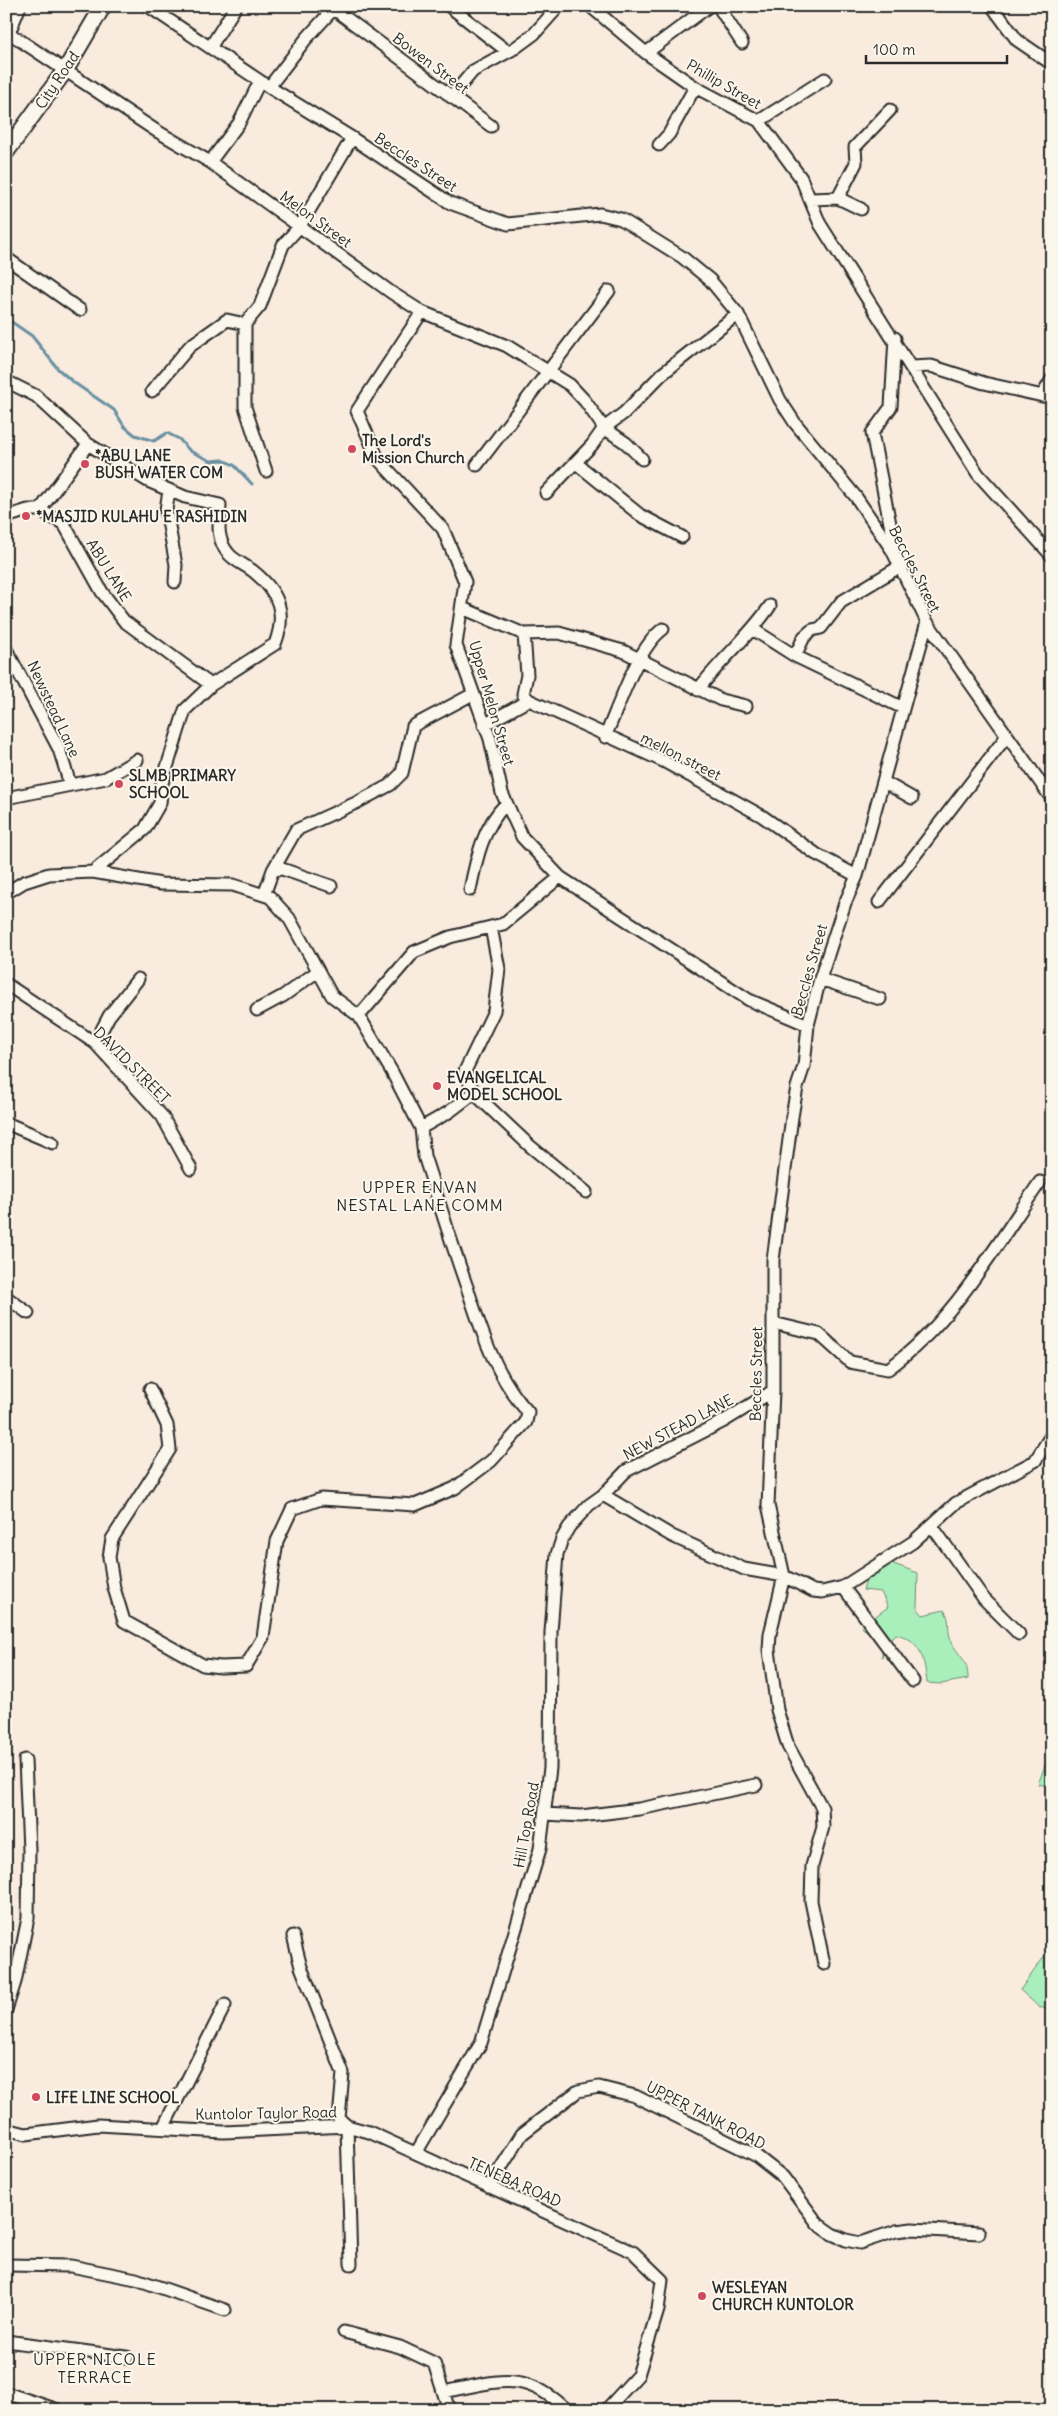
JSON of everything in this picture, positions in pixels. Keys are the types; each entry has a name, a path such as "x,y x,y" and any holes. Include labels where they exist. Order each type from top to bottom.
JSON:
{"main road":[{"name":"City Road","path":"6,152 66,69 103,6"}],"street":[{"path":"8,35 20,6"},
{"name":"Beccles Street","path":"148,6 211,46 264,84 352,138 450,203 508,224 600,214 621,219 682,257 710,280 738,314 780,400 795,423 856,497 892,550 927,622 857,876 845,903 820,979 808,1025 804,1066 792,1117 773,1260 773,1391 768,1505 784,1576"},
{"path":"211,46 236,6"},
{"path":"448,6 507,51"},
{"path":"451,97 473,72 507,51 516,48 534,34 558,6"},
{"name":"Phillip Street","path":"590,6 646,53 695,87 759,121 801,178 820,224 895,338 978,474 1052,556"},
{"path":"646,53 709,6"},
{"path":"718,6 742,43"},
{"path":"992,6 1017,40 1052,64"},
{"path":"210,162 239,123 264,84 333,7"},
{"name":"Bowen Street","path":"333,7 490,126"},
{"name":"Melon Street","path":"8,35 66,69 155,130 210,162 392,293 422,312 507,346 546,372 570,385 585,401 604,428"},
{"path":"759,121 825,79"},
{"path":"659,145 669,134 695,87"},
{"path":"838,198 856,163 855,147 890,110"},
{"path":"266,471 245,407 246,324 260,306 283,244 300,226 352,138"},
{"path":"811,200 838,198 861,209"},
{"path":"6,258 20,265 80,310"},
{"path":"477,465 609,291"},
{"name":"Upper Melon Street","path":"422,312 356,411 378,460 443,529 465,582 456,645 490,739 502,793 522,837 560,877 749,1000 808,1025"},
{"path":"546,493 576,462 604,428 624,413 687,352 738,314"},
{"path":"152,391 190,346 227,320 246,324"},
{"path":"892,550 893,539 872,432 891,407 895,338"},
{"path":"912,368 931,366 984,383 1047,397 1052,379"},
{"path":"6,381 36,396 88,444 148,481 185,497 220,505 219,535 228,553 255,573 278,600 282,618 275,644 211,684 185,710 162,783 160,803 145,829 93,872"},
{"path":"604,428 626,442 642,459"},
{"path":"6,521 8,516 28,510 40,510 88,444"},
{"path":"576,462 640,515 682,537"},
{"path":"169,490 166,510 176,566 174,582"},
{"name":"ABU LANE","path":"40,510 64,524 102,592 124,621 211,684"},
{"path":"795,656 804,637 812,630 821,628 842,602 899,567"},
{"path":"698,690 715,667 754,630 770,606"},
{"path":"462,608 524,634 559,632 623,651 640,658 698,690 721,700 746,706"},
{"path":"927,622 1006,738 1052,799"},
{"path":"605,737 640,658 652,637 663,629"},
{"path":"754,630 795,656 903,708"},
{"path":"484,725 529,700 523,694 527,675 524,634"},
{"name":"Newstead Lane","path":"6,649 59,749 70,784"},
{"path":"264,895 273,870 296,830 358,802 390,785 402,773 413,726 473,694"},
{"name":"mellon street","path":"529,700 605,737 665,762 762,816 816,854 857,876"},
{"path":"879,902 1006,738"},
{"path":"6,798 106,778 137,760"},
{"path":"884,782 912,798"},
{"path":"470,890 484,838 497,813 506,804"},
{"path":"273,870 282,869 331,886"},
{"path":"6,893 24,882 49,874 93,872 161,884 233,885 270,897 289,918 332,996 358,1016 392,1072 421,1128 424,1156 477,1318 495,1363 516,1400 528,1412 526,1422 490,1461 455,1488 414,1505 321,1499 292,1509 277,1541 263,1637 246,1666 220,1667 203,1665 124,1621 114,1588 109,1557 112,1539 170,1449 167,1425 150,1389"},
{"path":"358,1016 414,952 450,937 503,924 560,877"},
{"path":"491,927 499,969 494,1011 465,1071 474,1093 530,1146 586,1192"},
{"path":"257,1010 283,996 318,971"},
{"path":"95,1043 109,1016 138,979"},
{"path":"820,979 880,999"},
{"name":"DAVID STREET","path":"6,984 95,1043 162,1116 191,1169"},
{"path":"421,1128 449,1112 474,1093"},
{"path":"6,1123 52,1143"},
{"path":"772,1323 819,1334 850,1362 888,1369 903,1358 947,1316 1040,1182"},
{"path":"6,1297 28,1313"},
{"name":"NEW STEAD LANE","path":"603,1495 626,1471 716,1426 773,1391"},
{"path":"603,1495 672,1536 744,1568 784,1576 813,1591 822,1592 843,1588 913,1542 956,1503 1035,1461 1052,1434"},
{"name":"Hill Top Road","path":"416,2153 481,2043 538,1856 550,1768 551,1632 557,1554 569,1527 589,1505 603,1495"},
{"path":"932,1526 984,1599 1019,1634"},
{"path":"784,1576 770,1634 769,1650 777,1710 788,1746 822,1808 822,1826 812,1866 811,1901 824,1964"},
{"path":"843,1588 913,1681"},
{"path":"6,2010 15,1982 28,1918 29,1850 25,1760"},
{"path":"545,1814 581,1816 639,1809 756,1785"},
{"path":"293,1936 301,1967 343,2073 339,2120 347,2126 351,2264"},
{"path":"163,2128 225,2005"},
{"name":"UPPER TANK ROAD","path":"489,2187 522,2134 578,2091 599,2087 635,2096 723,2137 755,2155 783,2177 818,2224 832,2234 846,2240 860,2243 896,2231 912,2229 979,2233"},
{"name":"Kuntolor Taylor Road","path":"6,2130 26,2134 98,2125 224,2132 347,2126"},
{"name":"TENEBA ROAD","path":"347,2126 369,2132 633,2252 662,2280 658,2310 638,2375 606,2410"},
{"path":"6,2265 71,2266 136,2279 225,2310"},
{"path":"344,2332 400,2347 434,2363 449,2410"},
{"path":"6,2340 127,2357"},
{"path":"443,2392 498,2381 531,2384 552,2395 567,2410"},
{"path":"6,2393 58,2410"}],"green space":[{"path":"891,1563 918,1573 917,1608 923,1615 944,1610 952,1643 964,1660 968,1679 941,1684 927,1683 923,1659 911,1641 896,1634 887,1641 882,1657 882,1645 873,1635 861,1627 888,1607 881,1592 863,1590 867,1579"},
{"path":"1052,1747 1052,1787 1038,1784"},
{"path":"1047,1953 1052,1957 1052,2006 1040,2008 1020,1990"}],"waterway":[{"path":"6,318 32,336 58,369 73,382 114,410 124,426 135,435 154,441 167,433 179,439 190,451 211,461 223,460 234,465 252,484"}],"place":[{"name":"The Lord's Mission Church","path":"352,449"},
{"name":"*ABU LANE BUSH WATER COM","path":"85,464"},
{"name":"*MASJID KULAHU E RASHIDIN","path":"26,516"},
{"name":"SLMB PRIMARY SCHOOL","path":"119,784"},
{"name":"EVANGELICAL MODEL SCHOOL","path":"437,1086"},
{"name":"LIFE LINE SCHOOL","path":"36,2097"},
{"name":"WESLEYAN CHURCH KUNTOLOR","path":"702,2296"}],"district":[{"name":"UPPER ENVAN NESTAL LANE COMM","path":"420,1196"},
{"name":"UPPER NICOLE TERRACE","path":"95,2368"}]}
